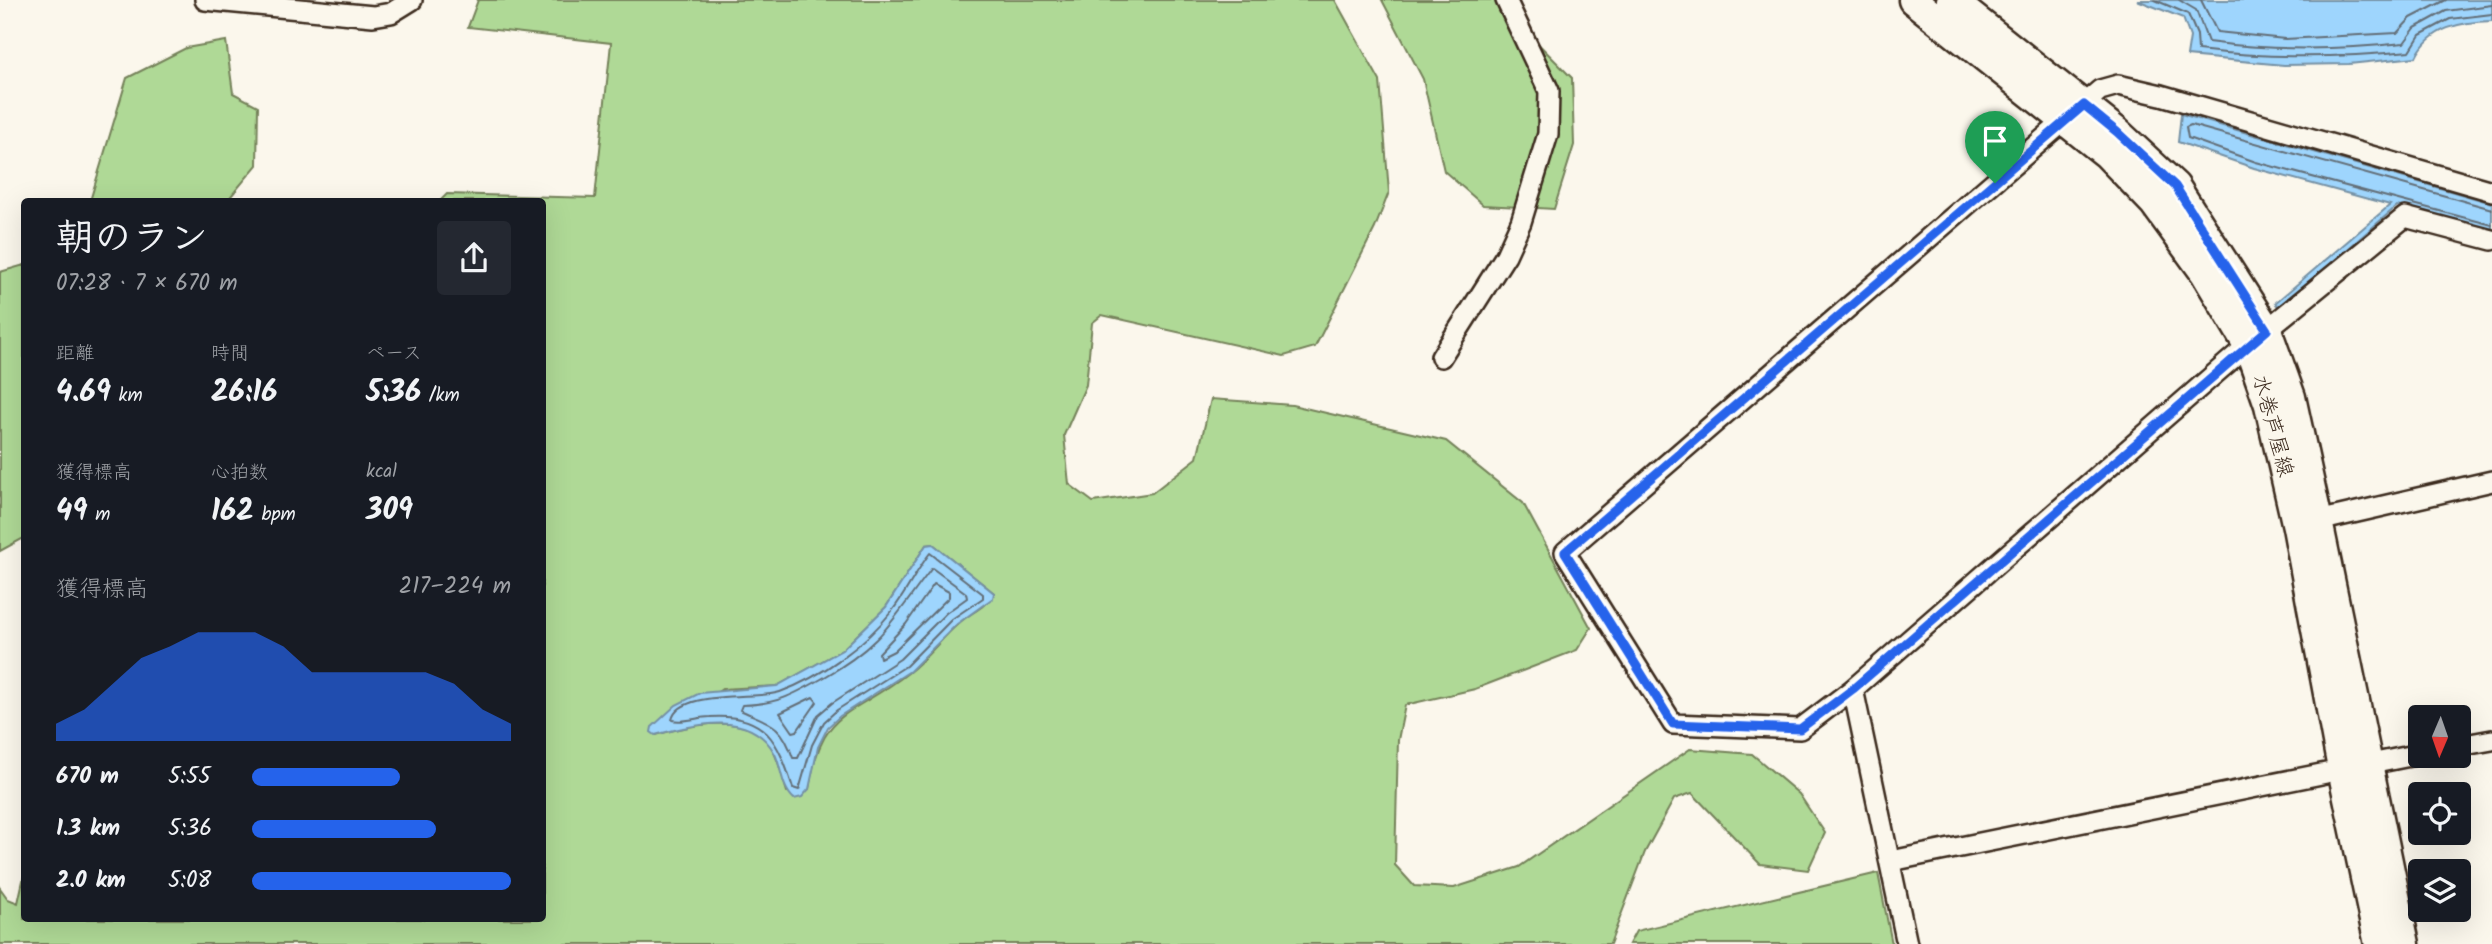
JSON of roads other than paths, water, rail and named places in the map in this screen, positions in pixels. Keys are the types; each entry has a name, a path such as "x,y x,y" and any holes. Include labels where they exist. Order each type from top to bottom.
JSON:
{"main road":[{"name":"水巻芦屋線","path":"1913,0 2075,113"},
{"name":"水巻芦屋線","path":"1951,0 2075,113 2107,154 2154,203 2205,273 2258,338 2291,397 2319,521 2379,944"},
{"name":"水巻芦屋線","path":"2258,338 2269,405 2354,767 2405,944"}],"street":[{"path":"205,0 373,16 391,13 412,0"},
{"path":"1441,357 1506,256 1521,222 1548,134 1549,91 1507,0"},
{"path":"2492,191 2118,85 2100,90 1565,552 1673,724 1800,729 1853,689 2258,338 2405,217 2492,240"},
{"path":"2319,521 2492,481"},
{"path":"1853,689 1907,944"},
{"path":"2471,744 2492,740"},
{"path":"1891,861 2408,756"}],"water":[{"path":"2137,0 2492,0 2492,21 2448,28 2430,39 2416,57 2349,64 2284,65 2187,56 2190,37 2183,18"},
{"path":"2181,114 2492,203 2492,232 2397,206 2280,308 2275,303 2390,205 2254,168 2178,142"},
{"path":"933,544 994,593 993,598 957,624 910,671 840,716 828,727 818,747 809,789 802,797 794,799 790,794 775,754 765,740 752,730 737,725 704,724 655,735 651,732 652,727 676,705 700,693 777,686 842,650 886,607 926,545"}]}
